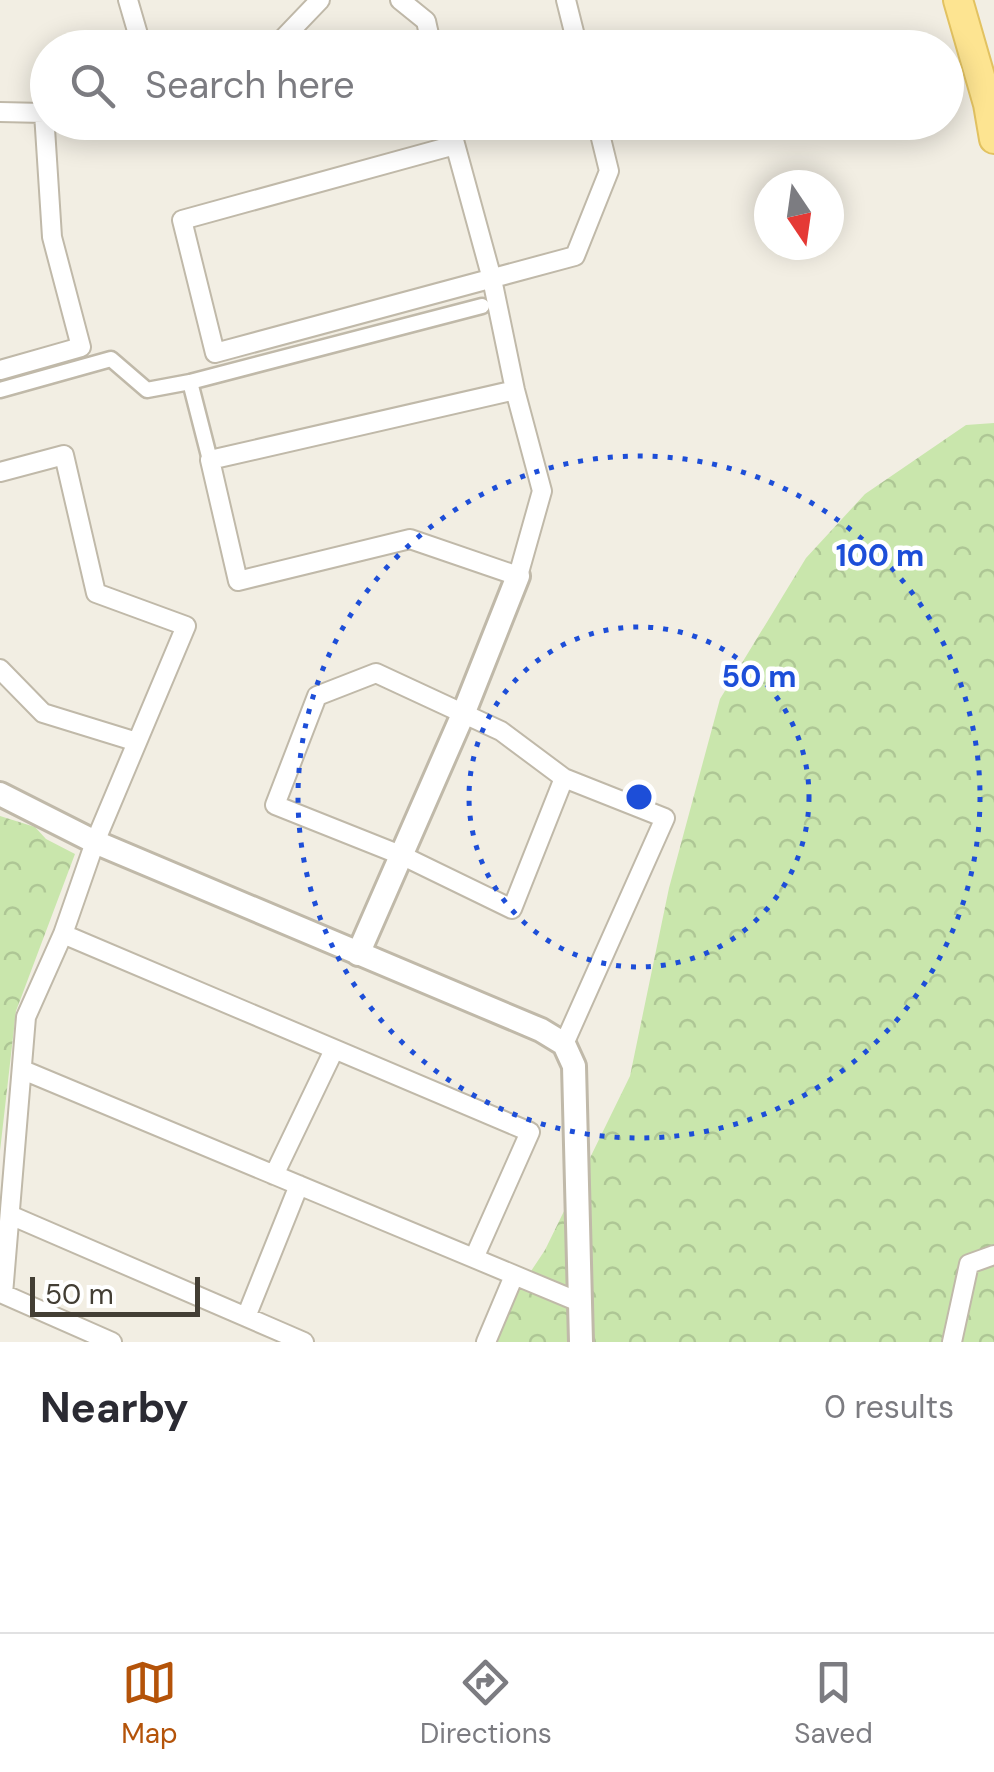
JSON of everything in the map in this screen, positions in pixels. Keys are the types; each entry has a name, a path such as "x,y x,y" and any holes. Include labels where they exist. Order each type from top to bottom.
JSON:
{"main road":[{"path":"958,0 994,139"}],"street":[{"path":"128,0 137,30"},
{"path":"291,30 320,0"},
{"path":"400,0 426,21 428,30"},
{"path":"566,0 574,30"},
{"path":"0,112 30,113"},
{"path":"0,370 81,347 52,237 46,140"},
{"path":"358,954 464,712 518,576 542,491 515,390 492,279 453,140"},
{"path":"454,146 182,220 216,353 575,256 610,171 602,140"},
{"path":"0,390 111,359 147,390 482,306"},
{"path":"190,382 238,581 410,539 518,576"},
{"path":"210,460 515,390"},
{"path":"0,472 64,455 96,593 186,626 26,1017 3,1294 112,1342"},
{"path":"0,669 43,713 137,742"},
{"path":"564,778 512,909 403,856 275,805 316,696 376,673 502,731 564,778 665,818 564,1044"},
{"path":"0,794 95,842 541,1030 564,1044 574,1066 581,1342"},
{"path":"63,934 530,1132 474,1258"},
{"path":"274,1175 334,1050"},
{"path":"23,1070 578,1302"},
{"path":"246,1317 299,1185"},
{"path":"10,1215 304,1342"},
{"path":"957,1341 968,1264 994,1256"},
{"path":"486,1342 514,1278"}],"green space":[{"path":"994,423 994,1342 484,1342 545,1250 630,1076 669,888 720,699 806,558 865,494 966,425"},
{"path":"0,816 35,827 46,839 75,854 16,1011 0,1151"}]}
